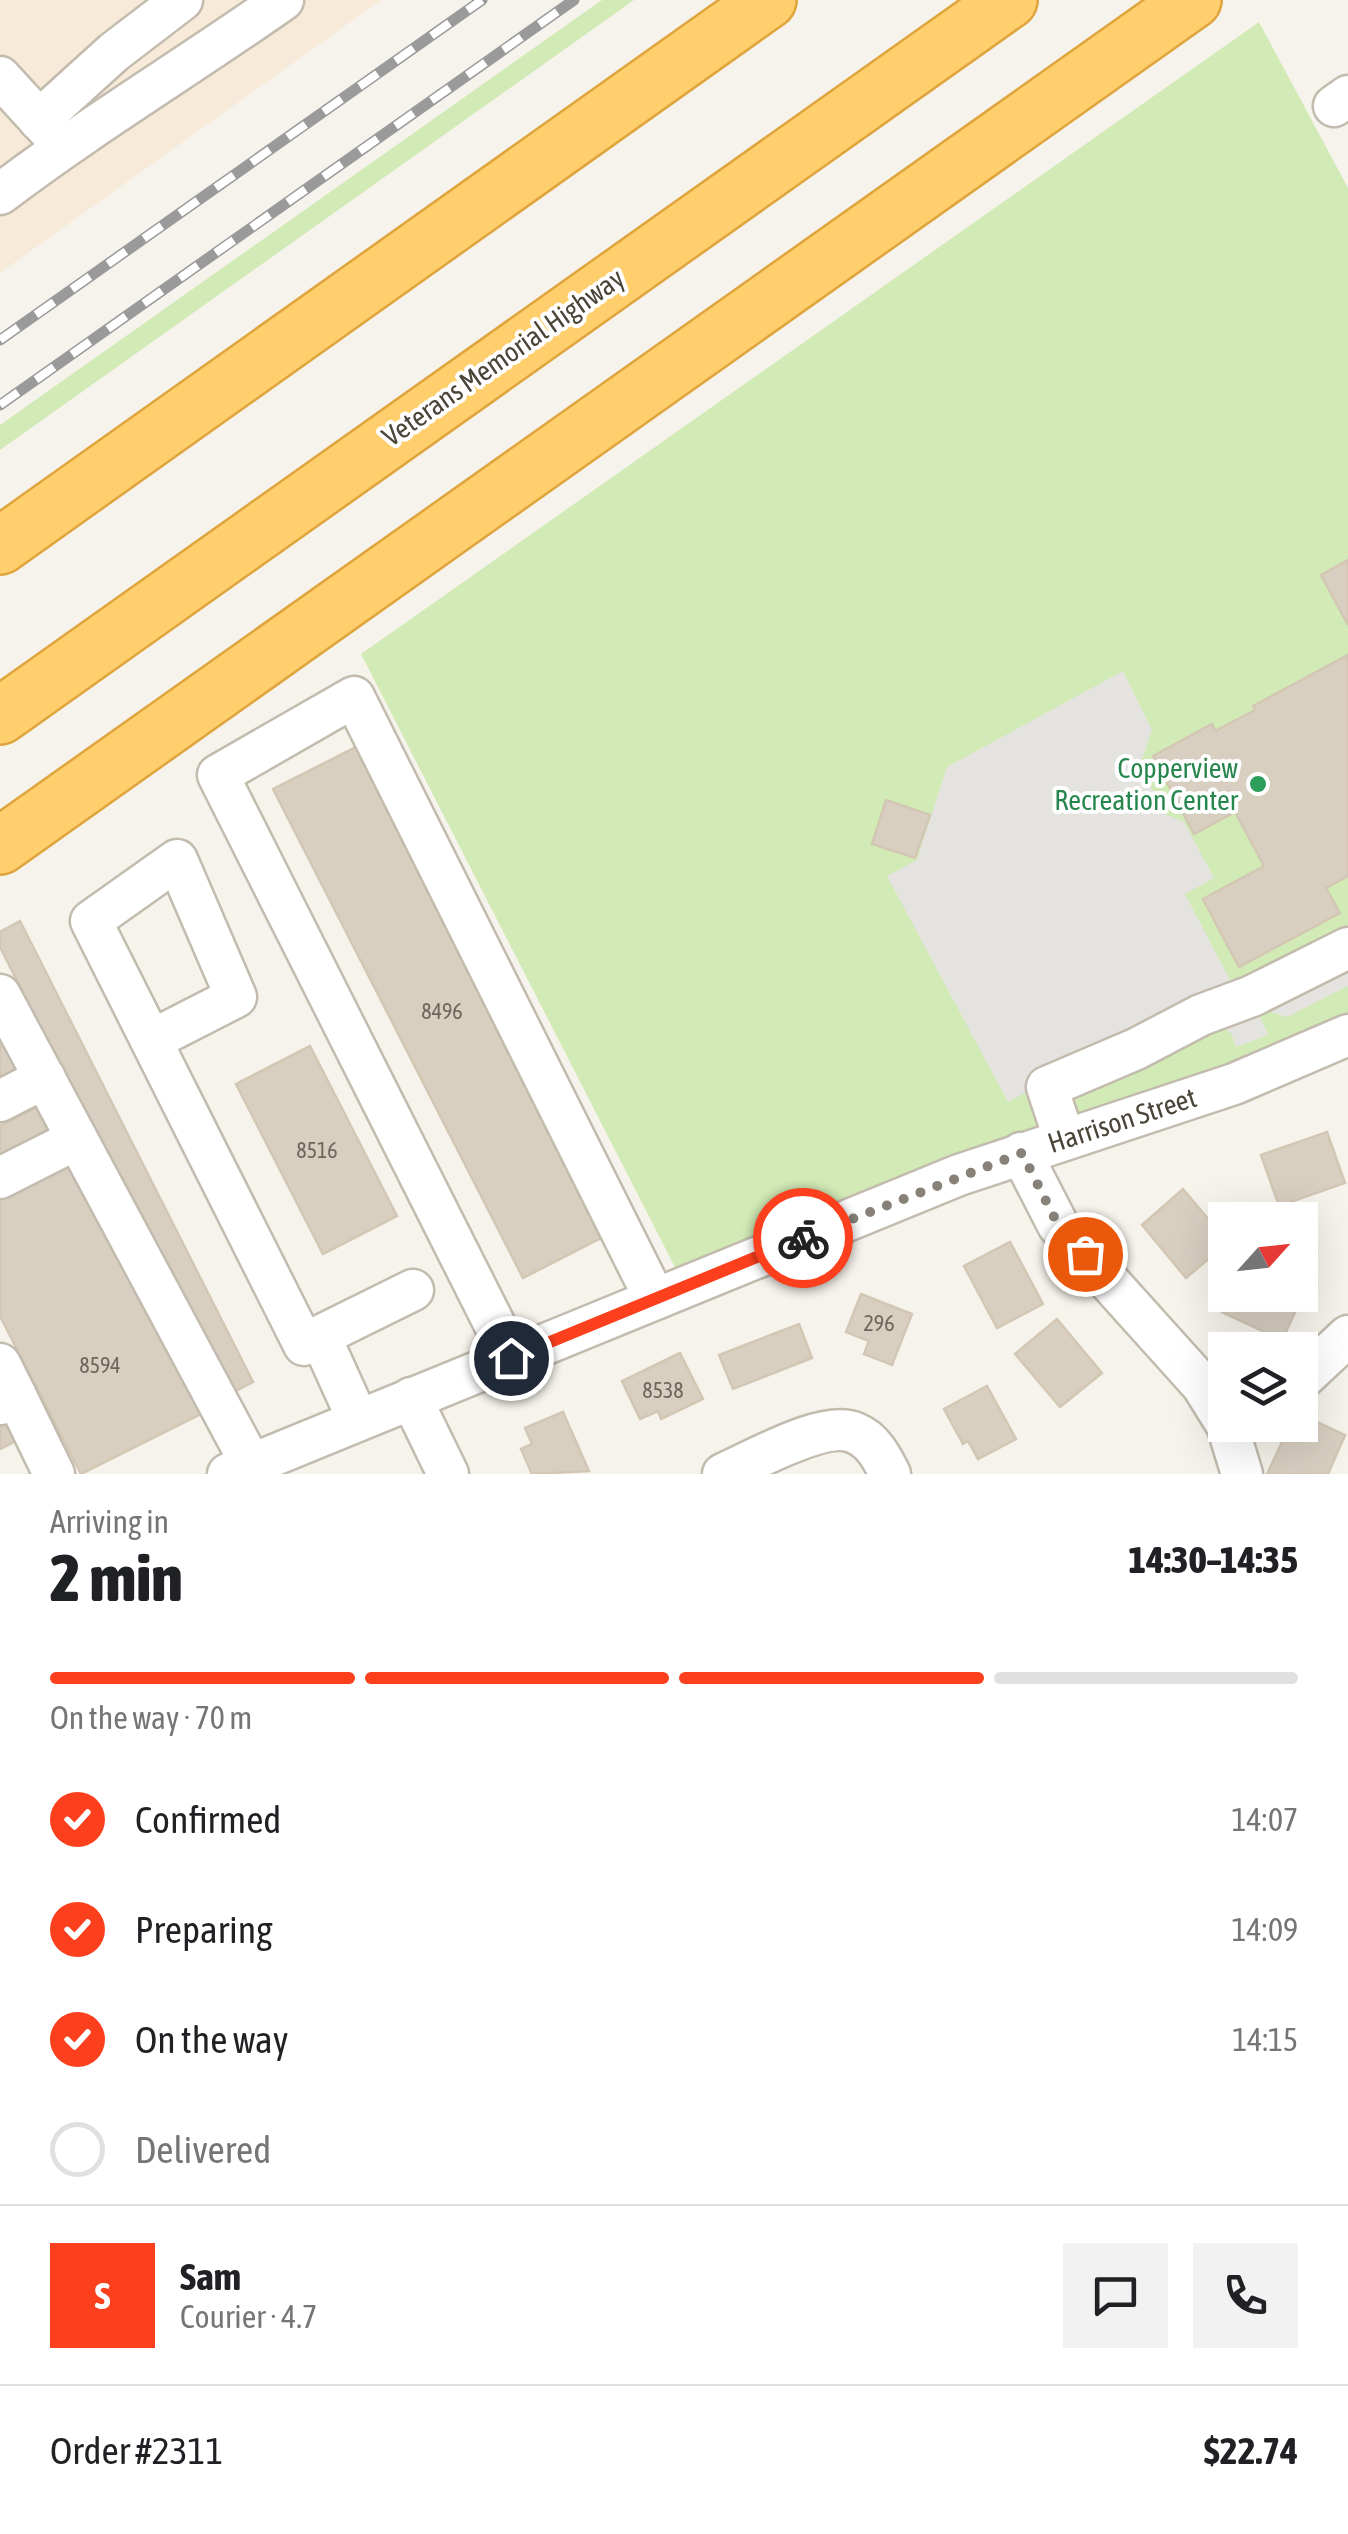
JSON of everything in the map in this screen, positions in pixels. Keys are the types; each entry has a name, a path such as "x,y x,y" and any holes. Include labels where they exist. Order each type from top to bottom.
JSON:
{"highway":[{"path":"0,546 768,0"},
{"name":"Veterans Memorial Highway","path":"0,716 1009,0"},
{"path":"0,846 1192,0"}],"street":[{"path":"0,194 114,52 182,0"},
{"path":"51,133 182,70 283,0"},
{"path":"0,77 51,133"},
{"path":"511,1358 218,775 354,697 655,1298"},
{"path":"1064,1138 1047,1087 1201,1015 1252,996 1348,948"},
{"path":"4,1011 77,1139 240,1469"},
{"name":"Harrison Street","path":"240,1469 655,1298 1022,1153 1234,1084 1348,1035"},
{"path":"152,1040 304,1346 413,1290"},
{"path":"0,1101 44,1078"},
{"path":"0,1178 77,1139"},
{"path":"1022,1153 1058,1225 1208,1394"},
{"path":"320,1336 358,1420"},
{"path":"1318,1364 1348,1336"},
{"path":"5,1388 54,1474"},
{"path":"411,1398 448,1474"},
{"path":"722,1474 836,1429 854,1432 870,1442 890,1474"},
{"path":"1234,1442 1242,1474"}],"shaded area":[{"path":"0,0 381,0 0,273"},
{"path":"1123,671 1152,730 1140,765 1165,814 1184,822 1214,878 1185,894 1231,982 1240,985 1348,928 1348,986 1287,1017 1259,1008 1268,1035 1236,1047 1231,1033 1221,1027 1030,1090 1008,1102 887,876 917,860 947,767"}],"green space":[{"path":"602,0 634,0 0,450 0,425"},
{"path":"1259,22 1348,188 1348,1014 1233,1064 942,1161 678,1273 361,654"}],"building":[{"path":"1348,560 1348,625 1321,575"},
{"name":"Copperview Recreation Center","path":"1348,655 1348,876 1326,888 1340,913 1239,967 1203,899 1264,866 1235,812 1194,834 1153,756 1212,724 1215,731"},
{"path":"360,745 611,1233 523,1278 273,789"},
{"path":"886,800 930,815 915,858 872,844"},
{"path":"20,921 253,1382 226,1396 0,947 0,932"},
{"path":"3,1040 21,1076 0,1087 0,1042"},
{"path":"310,1046 397,1216 323,1254 236,1084"},
{"path":"37,1107 52,1136 0,1163 0,1126"},
{"path":"1327,1132 1345,1183 1290,1202 1278,1202 1261,1155"},
{"path":"73,1161 201,1414 81,1474 0,1316 0,1198"},
{"path":"1183,1189 1208,1219 1208,1259 1186,1278 1142,1225"},
{"path":"1010,1242 1043,1304 997,1328 964,1266"},
{"path":"861,1294 912,1314 892,1365 864,1354 869,1341 846,1332"},
{"path":"1222,1312 1295,1312 1286,1332 1265,1332"},
{"path":"1057,1319 1102,1373 1060,1407 1015,1354"},
{"path":"799,1324 812,1358 733,1389 719,1355"},
{"path":"680,1353 703,1399 661,1419 658,1411 640,1419 622,1381"},
{"path":"987,1386 1016,1439 978,1459 968,1441 963,1444 944,1409"},
{"path":"563,1412 589,1471 532,1474 521,1449 532,1444 525,1428"},
{"path":"6,1416 18,1440 0,1449 0,1419"},
{"path":"1318,1422 1345,1435 1328,1474 1267,1474 1282,1442 1318,1442"}],"railway":[{"path":"0,340 482,0"},
{"path":"0,405 574,0"}],"way so far":[{"path":"803,1238 1022,1153 1058,1225 1085,1254"}],"place":[{"name":"Copperview Recreation Center","path":"1258,784"}],"route":[{"path":"511,1358 803,1238"}]}
